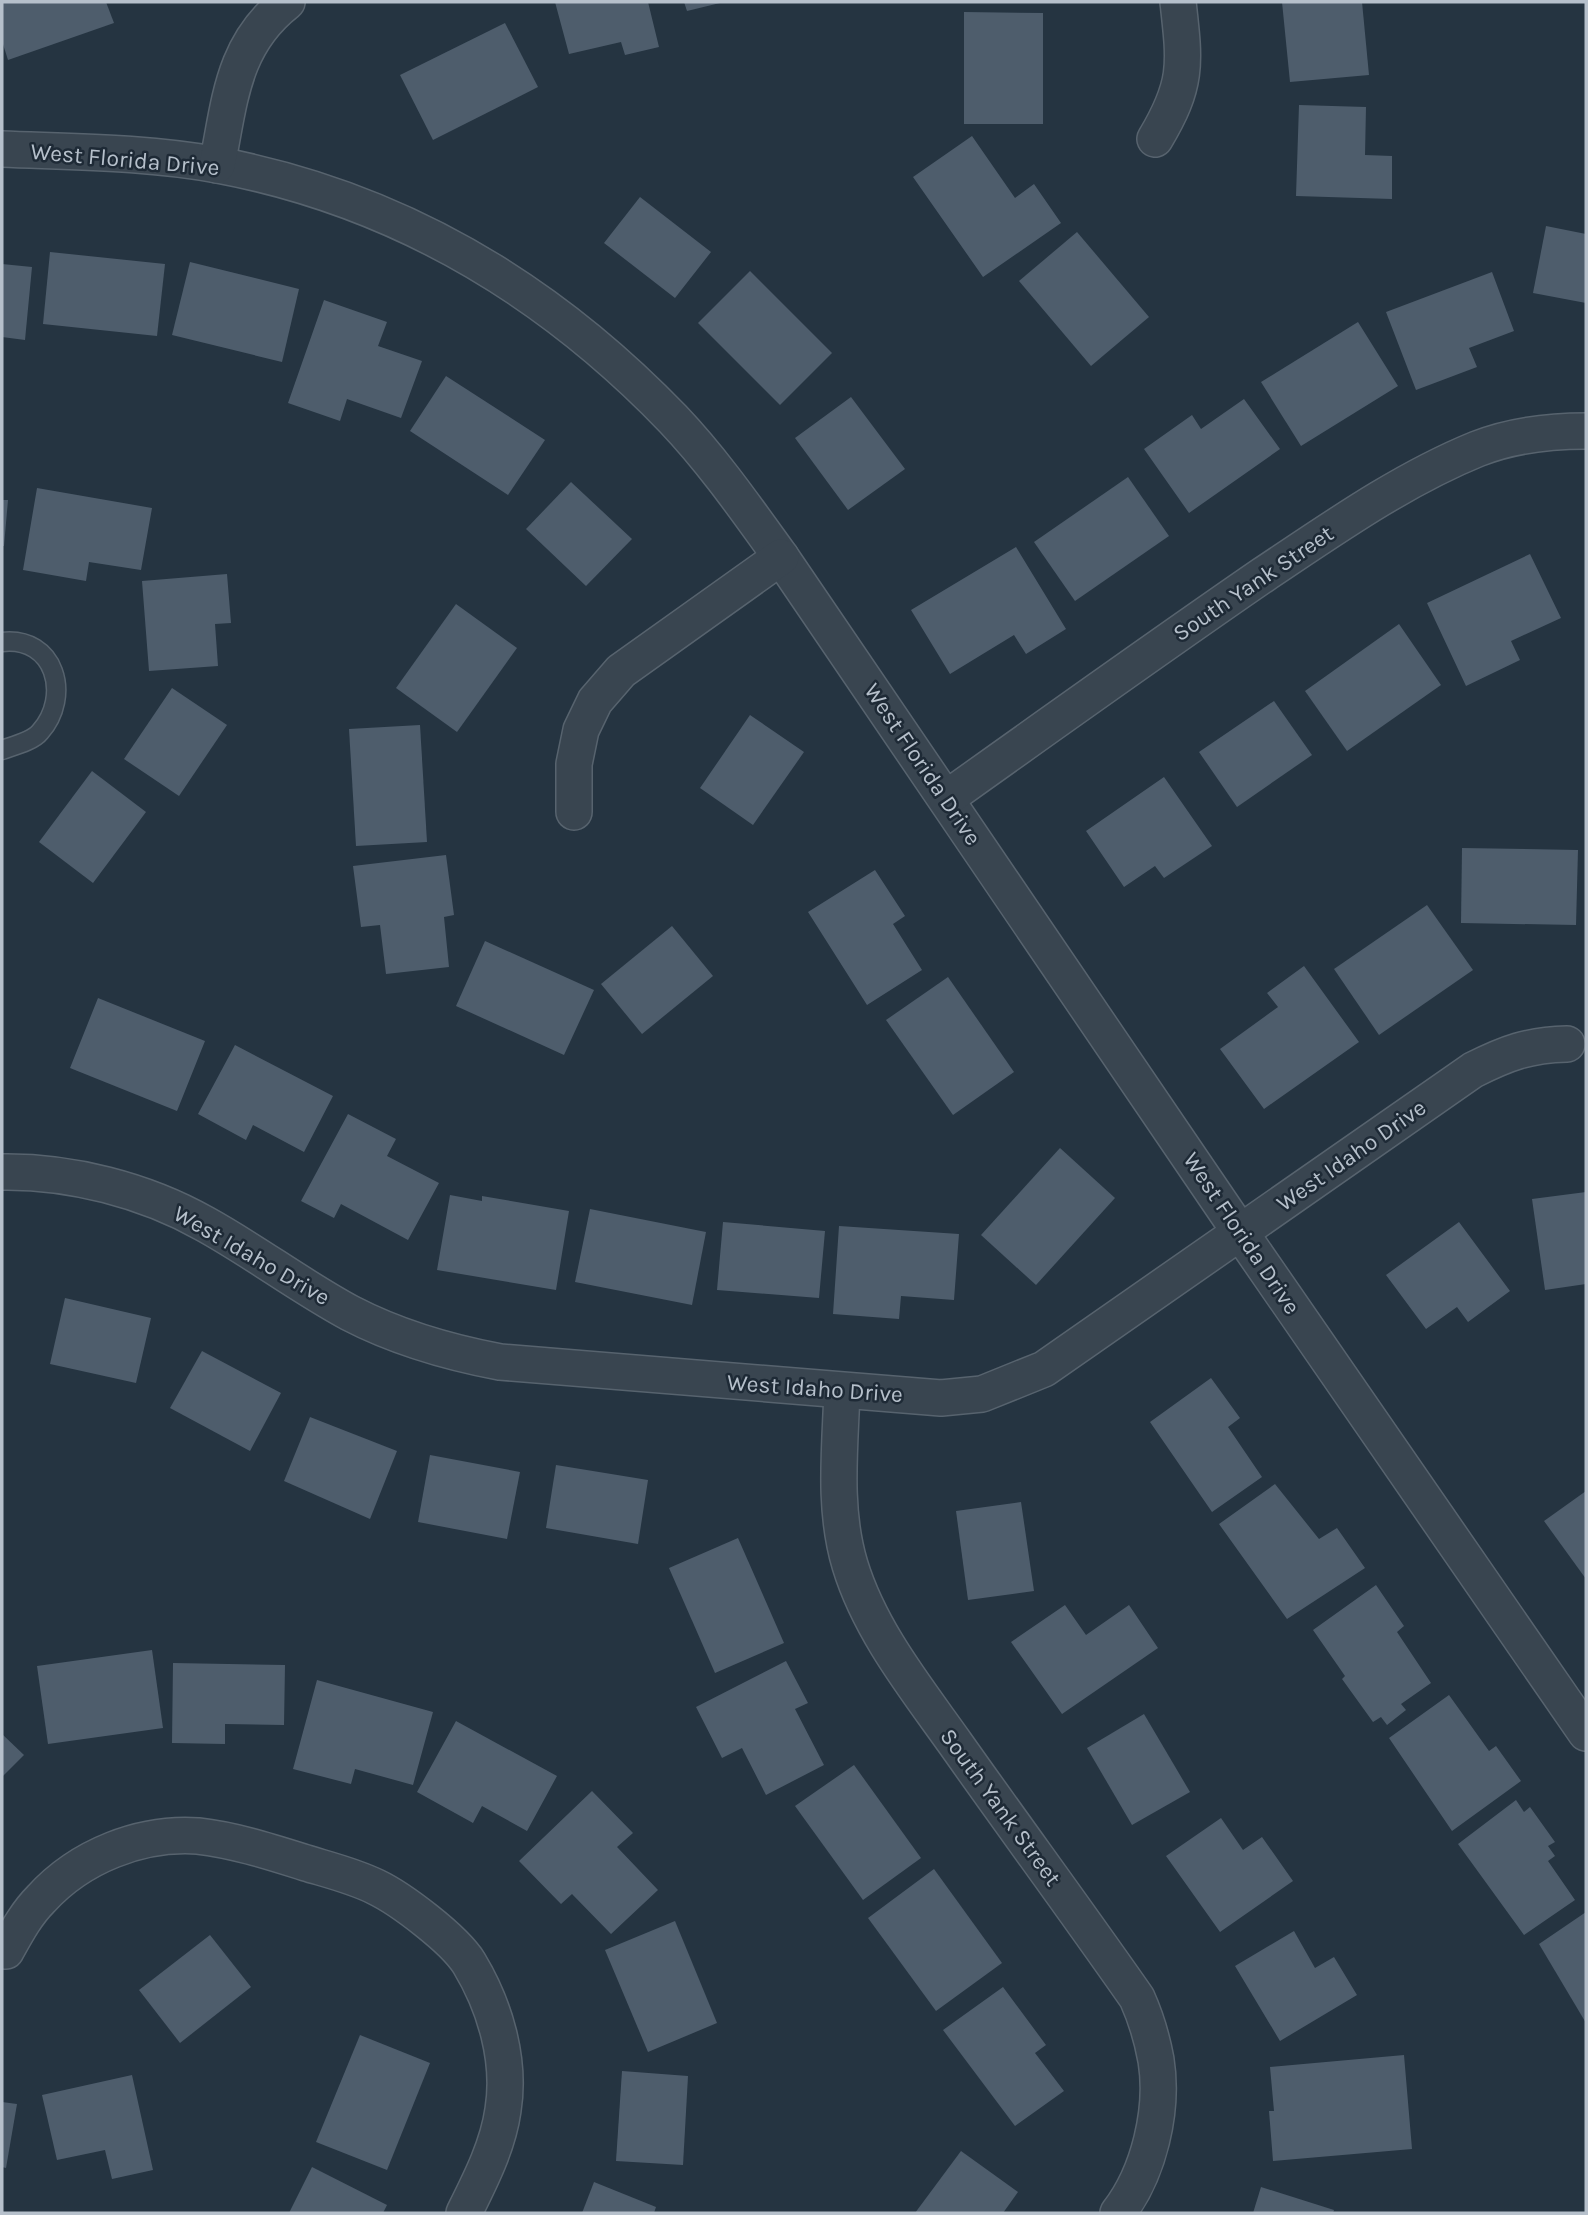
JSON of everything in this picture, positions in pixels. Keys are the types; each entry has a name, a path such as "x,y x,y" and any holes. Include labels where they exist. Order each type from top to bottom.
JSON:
{"street":[{"path":"217,165 236,72 249,43 270,15 287,2"},
{"path":"1155,139 1177,98 1183,71 1178,2"},
{"name":"West Florida Drive","path":"2,149 131,154 217,165 302,185 353,202 404,223 460,251 511,282 562,318 674,420 723,479 781,557 1240,1233 1581,1714"},
{"name":"South Yank Street","path":"947,798 1189,625 1340,524 1404,486 1479,448 1514,438 1557,431 1586,431"},
{"path":"574,811 573,764 581,730 595,701 621,671 781,557"},
{"name":"West Idaho Drive","path":"2,1172 21,1171 84,1181 133,1192 171,1207 203,1223 349,1312 400,1336 447,1352 500,1362 941,1398 982,1394 1044,1369 1473,1070 1511,1051 1567,1044"},
{"name":"South Yank Street","path":"842,1391 839,1484 841,1528 850,1565 862,1597 906,1674 1138,1998 1150,2030 1157,2072 1155,2122 1138,2178 1118,2213"},
{"path":"6,1951 21,1923 42,1897 95,1858 128,1843 164,1837 197,1836 232,1842 376,1887 406,1905 434,1927 468,1961 499,2032 504,2070 503,2109 495,2142 464,2213"}],"lane":[{"path":"2,642 14,641 33,648 51,664 58,690 54,713 39,735 2,750"}],"building":[{"path":"2,2 106,2 114,23 8,60 2,41"},
{"path":"555,2 648,2 659,47 625,55 621,42 569,54"},
{"path":"684,2 720,2 720,3 687,11"},
{"path":"1282,2 1362,2 1369,75 1290,82"},
{"path":"964,12 1043,13 1043,124 964,124"},
{"path":"505,23 538,87 433,140 400,75"},
{"path":"1299,105 1366,107 1365,155 1392,156 1392,199 1296,196"},
{"path":"972,136 1015,198 1034,184 1061,223 983,277 913,177"},
{"path":"640,197 711,252 675,298 604,243"},
{"path":"1546,226 1586,234 1586,303 1533,293"},
{"path":"1077,232 1149,317 1091,366 1019,281"},
{"path":"50,252 165,264 157,336 43,324"},
{"path":"190,262 299,289 282,362 172,335"},
{"path":"2,264 32,267 25,340 2,337"},
{"path":"750,271 832,353 780,405 698,323"},
{"path":"1492,272 1514,331 1469,348 1477,367 1416,390 1386,312"},
{"path":"324,300 387,322 378,346 422,361 401,418 347,399 340,421 288,403"},
{"path":"1358,322 1398,386 1301,446 1261,382"},
{"path":"446,376 545,440 508,495 410,431"},
{"path":"851,397 905,469 848,510 795,438"},
{"path":"1244,399 1280,449 1189,513 1144,449 1192,415 1201,429"},
{"path":"1128,477 1169,536 1075,601 1034,542"},
{"path":"571,482 632,539 586,586 526,529"},
{"path":"37,488 152,508 141,570 89,562 86,581 23,570"},
{"path":"2,500 8,500 4,546 2,546"},
{"path":"1016,547 1066,629 1026,654 1014,635 950,674 911,610"},
{"path":"1530,554 1561,618 1511,641 1520,660 1466,686 1427,603"},
{"path":"227,574 231,623 215,624 218,666 149,671 142,581"},
{"path":"456,604 517,648 457,732 396,688"},
{"path":"1399,624 1441,685 1347,751 1305,691"},
{"path":"172,688 227,725 179,796 124,759"},
{"path":"1274,701 1312,755 1237,807 1199,752"},
{"path":"750,715 804,752 753,825 700,788"},
{"path":"420,725 427,842 356,846 349,729"},
{"path":"92,771 146,812 93,883 39,842"},
{"path":"1164,777 1212,846 1164,878 1155,866 1124,887 1086,831"},
{"path":"1462,848 1578,850 1576,925 1461,923"},
{"path":"446,855 454,915 444,917 449,967 386,974 380,925 361,927 353,866"},
{"path":"875,870 905,916 893,924 922,970 867,1005 808,912"},
{"path":"1427,905 1473,970 1379,1035 1334,969"},
{"path":"672,926 713,976 642,1034 601,984"},
{"path":"485,941 594,990 564,1055 456,1006"},
{"path":"1304,966 1359,1042 1264,1109 1220,1049 1278,1007 1267,993"},
{"path":"948,977 1014,1072 953,1115 886,1020"},
{"path":"98,998 205,1041 177,1111 70,1068"},
{"path":"235,1045 333,1096 304,1152 253,1125 246,1140 198,1114"},
{"path":"348,1114 396,1139 387,1156 439,1183 408,1240 341,1204 334,1218 301,1201"},
{"path":"1060,1148 1115,1198 1036,1285 981,1235"},
{"path":"1586,1192 1586,1284 1545,1290 1532,1199"},
{"path":"450,1195 482,1201 482,1196 569,1211 556,1290 437,1270"},
{"path":"590,1209 706,1232 692,1305 575,1282"},
{"path":"723,1222 825,1231 819,1298 717,1290"},
{"path":"1459,1222 1510,1291 1468,1322 1457,1307 1426,1329 1386,1275"},
{"path":"839,1226 959,1234 954,1300 901,1296 899,1319 833,1314"},
{"path":"65,1298 151,1318 136,1383 50,1364"},
{"path":"202,1351 281,1393 250,1451 170,1408"},
{"path":"1211,1378 1240,1418 1228,1427 1262,1477 1212,1512 1150,1422"},
{"path":"310,1417 397,1451 370,1519 284,1481"},
{"path":"430,1455 520,1472 507,1539 418,1522"},
{"path":"556,1465 648,1480 638,1544 546,1528"},
{"path":"1275,1484 1319,1539 1337,1528 1365,1568 1287,1619 1219,1524"},
{"path":"1586,1491 1586,1579 1544,1521"},
{"path":"1021,1502 1034,1591 968,1600 956,1511"},
{"path":"738,1538 784,1643 715,1673 669,1568"},
{"path":"1376,1585 1404,1626 1397,1632 1431,1683 1401,1704 1406,1710 1387,1725 1381,1717 1373,1722 1342,1679 1345,1676 1313,1630"},
{"path":"1065,1605 1086,1635 1129,1605 1158,1648 1062,1714 1011,1642"},
{"path":"152,1650 163,1728 48,1744 37,1666"},
{"path":"786,1661 808,1703 795,1709 824,1765 766,1795 742,1748 722,1758 696,1707"},
{"path":"173,1663 285,1665 284,1725 225,1724 225,1744 172,1743"},
{"path":"317,1680 433,1712 413,1785 355,1769 351,1784 293,1769"},
{"path":"1449,1695 1489,1751 1496,1746 1521,1781 1452,1831 1389,1738"},
{"path":"1144,1714 1190,1792 1132,1825 1087,1748"},
{"path":"456,1721 557,1776 527,1831 482,1806 473,1823 417,1792"},
{"path":"2,1734 24,1755 2,1777"},
{"path":"854,1765 921,1858 863,1900 795,1806"},
{"path":"592,1791 633,1833 617,1847 658,1890 611,1934 572,1894 561,1904 519,1861"},
{"path":"1516,1800 1524,1812 1530,1807 1555,1842 1548,1846 1555,1856 1548,1861 1575,1900 1524,1935 1458,1844"},
{"path":"1221,1818 1243,1850 1262,1837 1293,1881 1220,1932 1166,1856"},
{"path":"934,1869 1002,1963 936,2011 868,1918"},
{"path":"1586,1912 1586,2023 1539,1944"},
{"path":"675,1921 717,2023 648,2052 605,1950"},
{"path":"1294,1931 1315,1968 1334,1957 1357,1995 1280,2041 1235,1966"},
{"path":"210,1935 251,1987 180,2043 139,1990"},
{"path":"1003,1987 1046,2045 1035,2053 1064,2091 1015,2126 943,2030"},
{"path":"360,2035 430,2063 387,2170 316,2142"},
{"path":"1404,2055 1412,2149 1273,2161 1269,2111 1274,2111 1270,2067"},
{"path":"622,2071 688,2076 683,2165 616,2161"},
{"path":"132,2075 153,2170 112,2179 105,2150 57,2160 42,2095"},
{"path":"2,2102 17,2104 6,2168 2,2167"},
{"path":"961,2151 1018,2192 1003,2213 915,2213"},
{"path":"312,2167 387,2205 383,2213 289,2213"},
{"path":"594,2182 656,2207 654,2213 582,2213"},
{"path":"1261,2187 1334,2210 1333,2213 1253,2213"}]}
